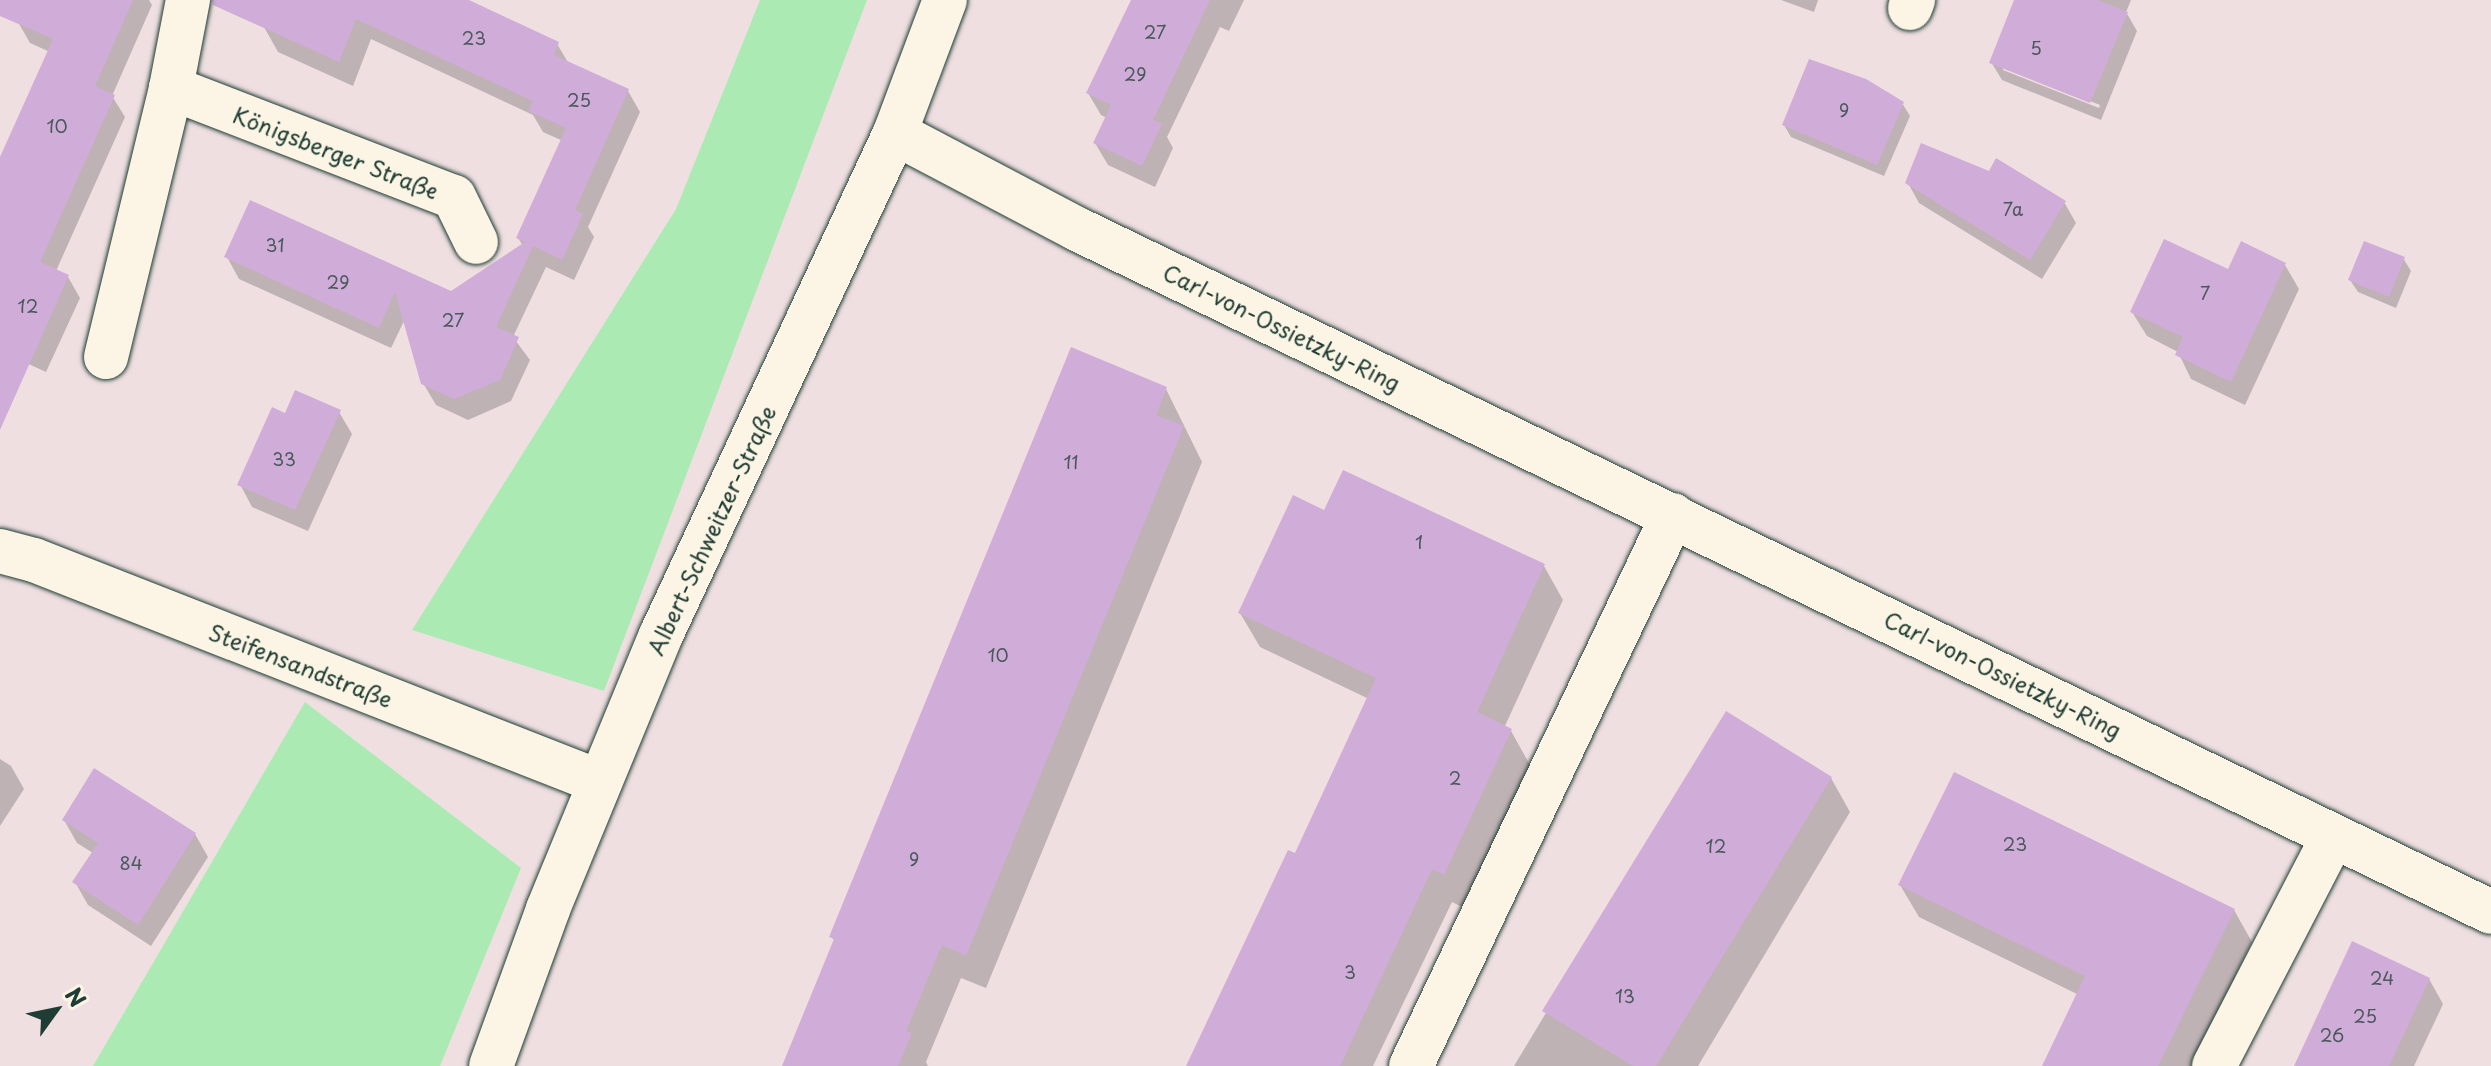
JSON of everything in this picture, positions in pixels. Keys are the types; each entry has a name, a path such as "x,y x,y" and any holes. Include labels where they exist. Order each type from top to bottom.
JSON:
{"street":[{"path":"106,357 171,88 188,0"},
{"name":"Albert-Schweitzer-Straße","path":"491,1066 548,909 661,635 895,133 945,0"},
{"name":"Königsberger Straße","path":"171,88 454,197 476,242"},
{"name":"Carl-von-Ossietzky-Ring","path":"895,133 1077,229 2491,912"},
{"path":"1411,1066 1673,515"},
{"name":"Steifensandstraße","path":"0,551 48,566 600,782"},
{"path":"2214,1066 2333,836"}],"green space":[{"path":"760,0 867,0 604,691 412,630 676,209"},
{"path":"305,702 521,868 440,1066 93,1066"}],"building":[{"path":"0,0 133,0 95,86 115,95 40,262 69,275 0,430 0,157 53,39 0,16"},
{"path":"212,0 469,0 559,42 554,55 629,89 575,210 583,214 562,260 533,246 496,327 519,337 500,380 454,399 421,384 395,292 379,328 224,257 250,200 451,291 525,242 516,238 566,128 528,111 533,101 356,19 339,62 213,5"},
{"path":"1131,0 1210,0 1153,120 1162,124 1142,166 1093,143 1111,105 1086,93"},
{"path":"2014,0 2097,0 2128,12 2090,103 1989,63"},
{"path":"1809,59 1866,79 1904,102 1877,165 1782,125"},
{"path":"1921,143 1989,171 1996,158 2066,201 2030,260 1905,183"},
{"path":"2164,239 2228,269 2241,241 2286,263 2231,382 2175,355 2183,337 2130,312"},
{"path":"2364,241 2405,257 2389,297 2348,280"},
{"path":"1071,347 1167,387 1156,415 1184,426 966,956 942,945 906,1031 912,1033 898,1066 782,1066 834,939 829,937"},
{"path":"295,390 341,410 295,510 237,485 272,407 285,413"},
{"path":"1343,470 1545,564 1477,712 1512,729 1444,875 1432,869 1340,1066 1186,1066 1288,850 1295,853 1376,678 1238,613 1293,495 1324,510"},
{"path":"1726,711 1832,777 1656,1066 1633,1066 1542,1011"},
{"path":"94,768 196,833 138,925 72,882 98,843 62,820"},
{"path":"1954,772 2235,909 2158,1066 2042,1066 2085,976 1898,885"},
{"path":"2352,941 2430,978 2389,1066 2294,1066"}]}
